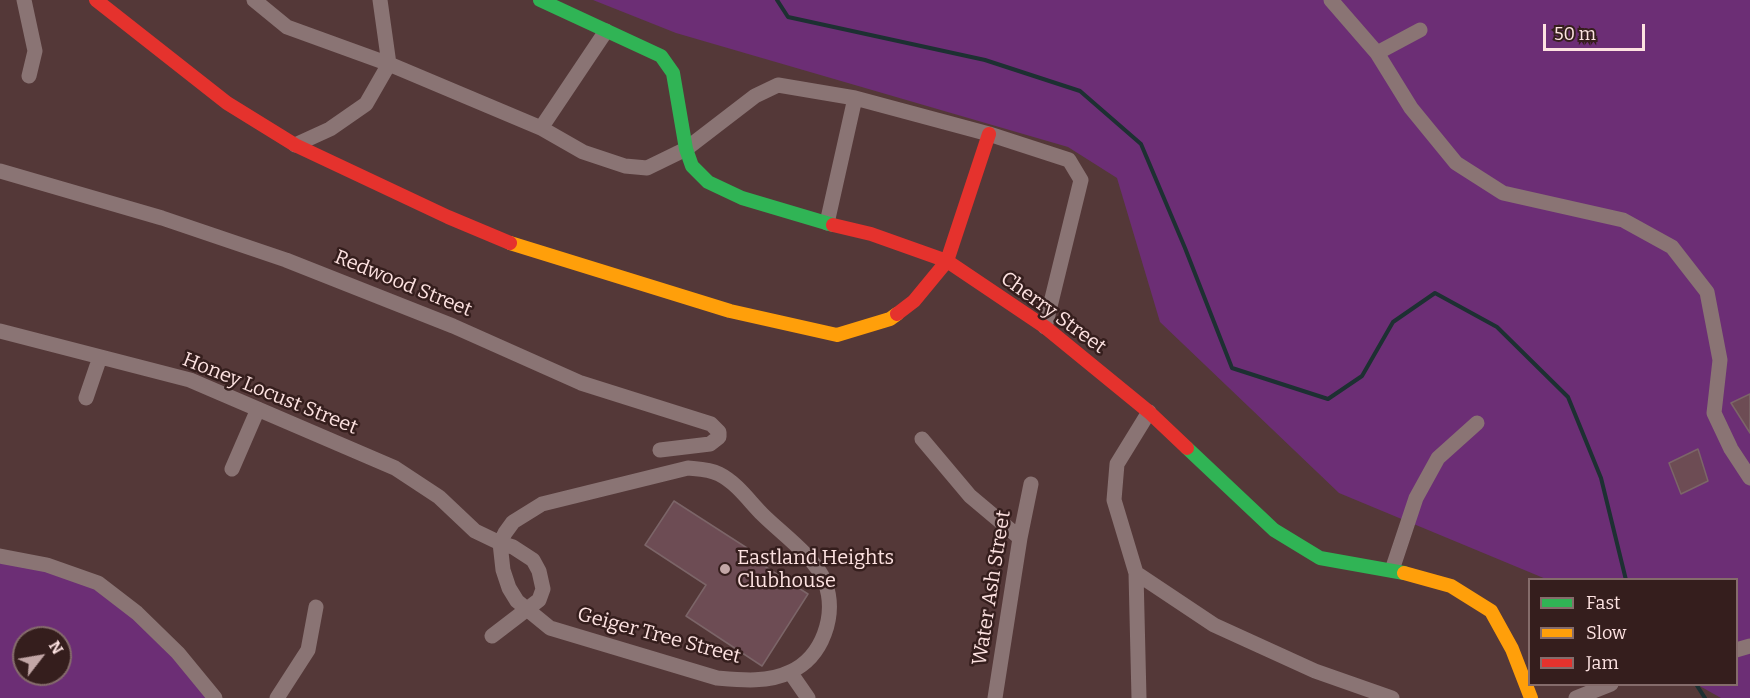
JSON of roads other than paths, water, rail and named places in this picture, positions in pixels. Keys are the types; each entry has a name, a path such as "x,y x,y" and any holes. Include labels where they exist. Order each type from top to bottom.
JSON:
{"street":[{"path":"24,0 35,51 29,76"},
{"path":"96,0 227,103 295,145 448,217 518,247 730,311 837,335 890,319 914,301 946,261 988,134"},
{"path":"254,0 287,27 389,64 541,128 583,152 625,165 646,168 686,149 755,96 778,85 855,98 988,134 1069,160 1081,180 1045,327"},
{"path":"295,145 330,129 366,104 389,64 380,0"},
{"name":"Cherry Street","path":"540,0 660,56 673,73 686,149 692,166 708,182 742,198 827,224 871,234 946,261 1045,327 1149,412 1274,530 1320,558 1392,570 1450,586 1491,611 1512,649 1531,698"},
{"path":"1331,0 1377,53 1411,108 1456,163 1503,193 1623,220 1672,247 1707,292 1720,360 1714,413 1731,449 1750,478"},
{"path":"1377,53 1420,30"},
{"path":"541,128 606,31"},
{"path":"827,224 855,98"},
{"name":"Redwood Street","path":"0,171 162,218 286,260 453,326 581,383 711,424 719,432 719,437 710,444 660,450"},
{"name":"Honey Locust Street","path":"0,331 190,380 395,468 439,497 475,531 500,543 513,546 525,552 533,560 539,571 543,589 539,600 528,609"},
{"path":"86,398 100,357"},
{"path":"232,469 258,409"},
{"path":"1139,698 1136,573 1114,500 1117,464 1149,412"},
{"path":"1392,570 1416,498 1438,458 1477,423"},
{"path":"922,439 970,496 1020,538"},
{"name":"Geiger Tree Street","path":"687,468 704,469 719,474 735,484 813,564 825,581 829,620 822,642 811,656 790,672 762,679 717,678 550,628 517,601 509,588 503,570 500,543 513,522 542,504 687,468"},
{"name":"Water Ash Street","path":"995,698 1020,538 1031,484"},
{"path":"0,556 47,565 98,583 137,613 178,653 215,698"},
{"path":"1136,573 1214,625 1315,671 1392,698"},
{"path":"277,698 308,650 316,607"},
{"path":"492,636 528,609"},
{"path":"790,672 808,698"},
{"path":"1576,698 1606,686"}],"waterway":[{"path":"777,0 788,17 985,60 1080,91 1141,144 1232,368 1328,399 1362,376 1393,322 1435,293 1497,327 1568,397 1601,478 1626,578"},
{"path":"1697,686 1705,698"}],"place":[{"name":"Eastland Heights Clubhouse","path":"725,569"}]}
